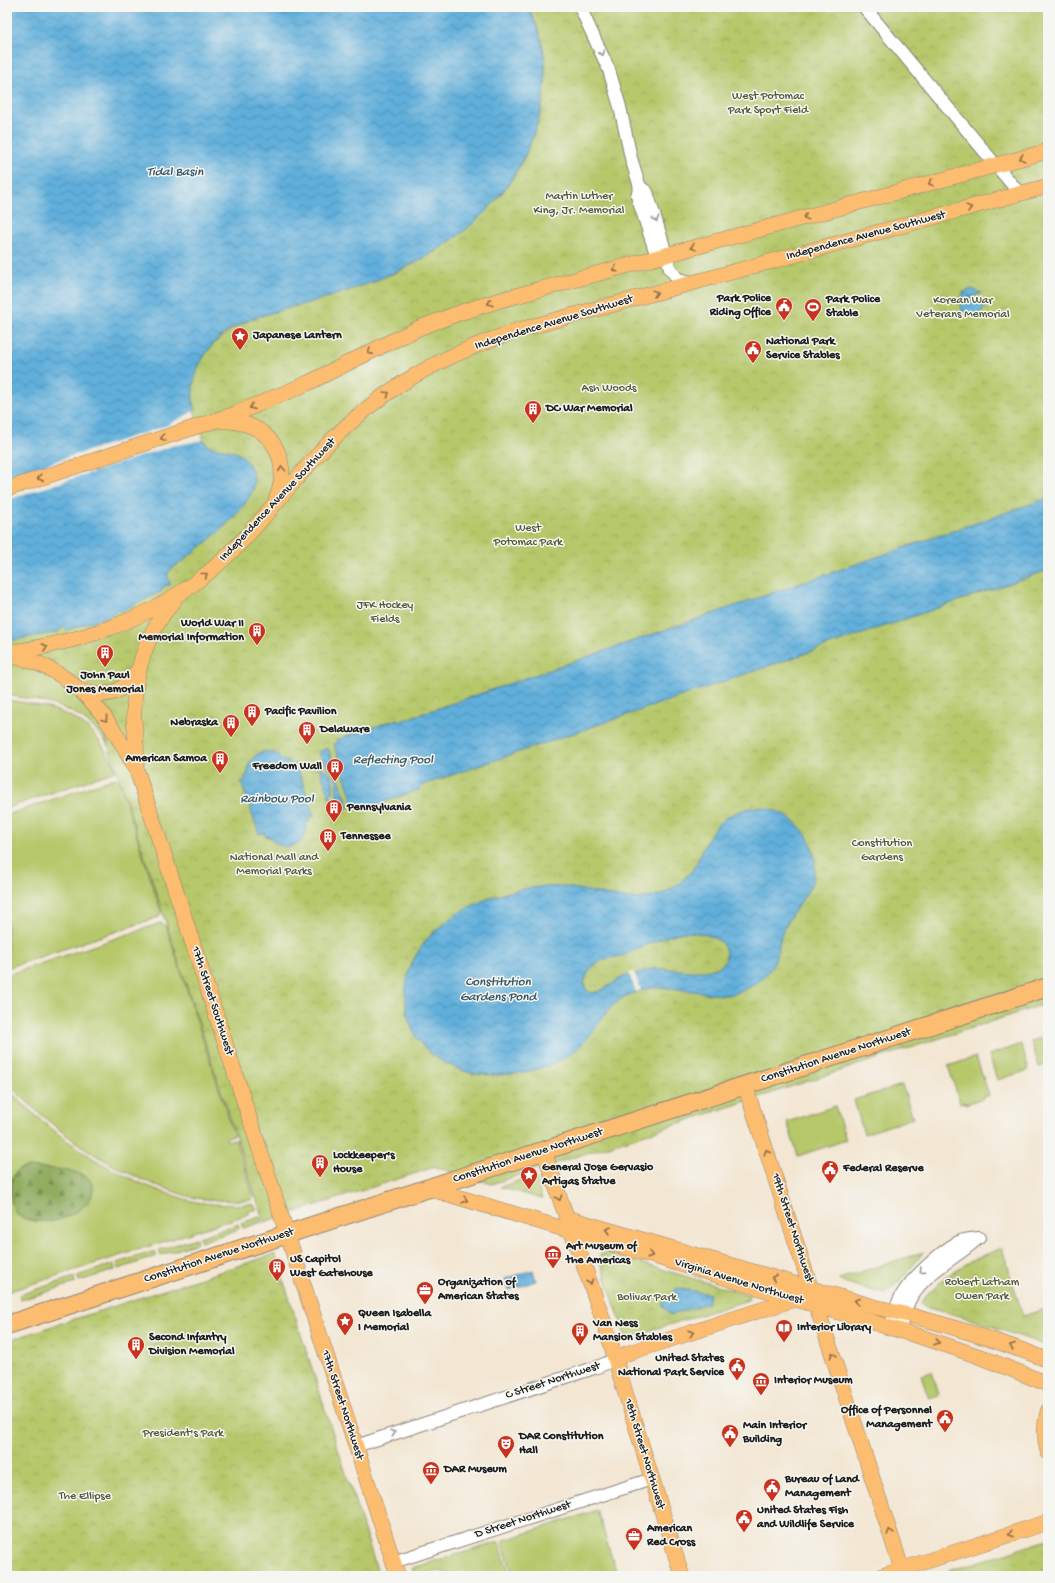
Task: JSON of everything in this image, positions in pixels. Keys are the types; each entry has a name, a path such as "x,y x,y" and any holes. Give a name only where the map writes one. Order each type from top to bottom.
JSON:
{"highway":[{"name":"Constitution Avenue Northwest","path":"7,1325 1048,987"}],"main road":[{"path":"7,489 254,407 293,390 388,343 445,318 497,301 1048,151"},
{"name":"Independence Avenue Southwest","path":"7,654 60,644 109,629 155,608 184,591 226,558 249,535 325,447 384,395 428,367 476,345 519,330 1048,186"},
{"path":"216,420 229,420 247,424 259,430 271,441 279,453 283,474 281,486 273,506"},
{"name":"17th Street Southwest","path":"136,768 137,754 134,704 139,668 144,649 166,610 184,591"},
{"name":"17th Street Southwest","path":"7,654 28,659 39,664 59,674 79,690 96,707 109,724 136,768 287,1234"},
{"path":"79,690 95,694 109,694 127,684 139,668"},
{"name":"19th Street Northwest","path":"745,1086 903,1572"},
{"name":"18th Street Northwest","path":"544,1151 606,1326 682,1576"},
{"name":"Virginia Avenue Northwest","path":"428,1188 959,1349 1048,1384"},
{"name":"Virginia Avenue Northwest","path":"567,1218 812,1289 900,1312 996,1340 1048,1360"},
{"name":"17th Street Northwest","path":"287,1234 396,1569"},
{"name":"C Street Northwest","path":"615,1359 628,1353 795,1299"},
{"path":"1048,1411 1045,1426 1048,1452"},
{"path":"881,1576 903,1572 1048,1522"}],"street":[{"path":"580,7 609,70 640,187 647,192 662,256 673,275 684,281 692,282"},
{"path":"864,7 1020,194"},
{"path":"895,1329 903,1293 913,1280 943,1252 960,1242 979,1238 946,1262 922,1284 900,1312"},
{"name":"C Street Northwest","path":"356,1446 600,1366 615,1359"},
{"name":"D Street Northwest","path":"396,1569 652,1478"}],"green space":[{"path":"527,7 1048,7 1048,1003 492,1184 435,1167 264,1222 105,736 96,720 75,695 51,677 7,653 7,641 58,632 60,629 66,628 68,630 112,614 118,610 120,612 162,591 162,588 167,585 167,574 170,570 188,557 252,492 253,484 251,471 246,461 234,452 213,448 207,445 201,436 193,405 193,388 196,373 202,360 222,337 236,327 252,319 372,282 417,262 438,249 456,235 498,198 513,178 530,145 538,121 543,96 545,69 542,44 539,31"},
{"path":"7,662 33,668 46,674 70,690 81,700 98,720 115,757 105,741 94,728 82,718 70,711 41,701 7,695"},
{"path":"7,700 59,711 86,726 107,752 116,771 7,808"},
{"path":"115,778 119,780 161,912 159,917 7,968 7,815"},
{"path":"161,923 166,926 234,1135 226,1138 227,1141 235,1139 254,1197 251,1200 210,1200 196,1198 180,1194 132,1175 112,1165 74,1141 57,1128 7,1082 7,975"},
{"path":"1048,1036 1048,1064 1039,1067 1031,1041"},
{"path":"1021,1044 1029,1070 997,1080 989,1055"},
{"path":"976,1057 989,1095 966,1104 965,1102 960,1103 948,1066"},
{"path":"902,1085 913,1118 864,1134 854,1100"},
{"path":"7,1088 40,1119 76,1147 96,1160 136,1181 192,1201 236,1205 250,1204 254,1205 257,1209 249,1211 249,1214 7,1292"},
{"path":"835,1106 846,1140 798,1156 787,1122"},
{"path":"29,1167 64,1170 83,1175 89,1179 93,1187 92,1195 80,1209 58,1220 36,1221 25,1219 14,1210 11,1200 11,1187 15,1173 22,1168"},
{"path":"535,1175 542,1199 500,1187"},
{"path":"260,1217 262,1222 243,1228 241,1223"},
{"path":"238,1224 239,1229 201,1242 199,1237"},
{"path":"196,1238 197,1243 161,1255 159,1250"},
{"name":"Robert Latham Owen Park","path":"1002,1248 1023,1316 1048,1308 1048,1346 964,1317 924,1307 921,1304 924,1298 940,1282 956,1270 973,1260"},
{"path":"155,1251 157,1256 119,1269 117,1263"},
{"path":"923,1252 899,1281 886,1292 870,1290 840,1281 839,1279"},
{"name":"Bolivar Park","path":"607,1253 749,1295 748,1300 626,1338 599,1258 601,1254"},
{"name":"President's Park","path":"275,1254 379,1576 7,1576 7,1341"},
{"path":"114,1264 115,1270 79,1281 77,1276"},
{"path":"74,1277 75,1283 21,1300 19,1295"},
{"path":"932,1372 939,1395 929,1398 921,1375"},
{"path":"597,1510 616,1571 600,1576 513,1576 502,1541"},
{"path":"1048,1540 1048,1576 933,1576"},
{"path":"499,1542 510,1576 452,1576 447,1573 438,1572 415,1576 412,1568"}],"water":[{"name":"Tidal Basin","path":"7,7 527,7 535,21 540,35 545,66 545,82 536,128 520,164 500,195 475,222 446,244 415,263 345,292 257,317 233,328 214,343 201,362 194,382 193,402 201,435 204,442 210,446 230,450 240,454 249,465 253,473 254,485 248,499 229,522 204,544 170,570 168,578 171,585 167,585 162,588 162,591 120,612 118,610 112,615 67,630 65,628 60,629 59,632 7,641"},
{"path":"971,289 982,293 967,299 986,305 981,312 973,315 963,312 959,302 964,292"},
{"name":"Reflecting Pool","path":"1048,498 1048,570 420,786 421,789 361,810 359,807 355,808 334,744 337,743 336,740 397,719 398,722"},
{"path":"328,748 349,807 338,811 336,778 318,752"},
{"name":"Rainbow Pool","path":"265,751 277,754 285,762 289,761 290,765 296,763 314,816 308,818 310,822 306,823 306,831 303,838 294,846 287,847 281,845 274,842 269,836 266,837 264,833 259,834 241,782 246,780 245,776 248,774 252,759"},
{"path":"319,766 328,772 332,778 333,789 330,799"},
{"name":"Constitution Gardens Pond","path":"759,807 773,810 786,816 797,824 806,835 812,847 815,860 814,874 809,889 784,928 773,964 763,977 751,987 728,995 660,988 639,991 628,995 619,1000 607,1012 591,1034 574,1051 549,1065 520,1073 491,1075 477,1074 460,1070 443,1062 429,1052 417,1038 412,1028 406,1008 406,987 411,967 415,957 427,940 442,925 459,913 479,902 499,895 542,887 574,888 610,896 635,899 659,895 674,887 692,870 697,863 706,842 717,825 736,812","holes":["684,932 704,934 722,944 726,957 723,964 717,968 702,971 653,969 623,977 602,990 596,992 587,991 585,986 586,976 593,967 601,961 624,955 668,936"]},
{"path":"533,1270 536,1281 509,1290 505,1279"},
{"path":"677,1288 710,1294 708,1303 670,1315 662,1304"}],"pier":[{"path":"194,411 203,440 172,446 7,500 7,477 165,426"},
{"path":"634,972 641,990 636,992 629,973"}],"place":[{"name":"Park Police Riding Office","path":"784,321"},
{"name":"Park Police Stable","path":"813,322"},
{"name":"Japanese Lantern","path":"240,351"},
{"name":"National Park Service Stables","path":"753,364"},
{"name":"DC War Memorial","path":"533,424"},
{"name":"World War II Memorial Information","path":"257,646"},
{"name":"John Paul Jones Memorial","path":"105,668"},
{"name":"Pacific Pavilion","path":"252,727"},
{"name":"Nebraska","path":"231,738"},
{"name":"Delaware","path":"307,745"},
{"name":"American Samoa","path":"220,774"},
{"name":"Freedom Wall","path":"335,782"},
{"name":"Pennsylvania","path":"334,823"},
{"name":"Tennessee","path":"328,852"},
{"name":"Lockkeeper's House","path":"320,1178"},
{"name":"Federal Reserve","path":"830,1184"},
{"name":"General Jose Gervasio Artigas Statue","path":"529,1190"},
{"name":"Art Museum of the Americas","path":"553,1269"},
{"name":"US Capitol West Gatehouse","path":"277,1282"},
{"name":"Organization of American States","path":"425,1305"},
{"name":"Queen Isabella I Memorial","path":"345,1336"},
{"name":"Interior Library","path":"784,1343"},
{"name":"Van Ness Mansion Stables","path":"580,1346"},
{"name":"Second Infantry Division Memorial","path":"136,1360"},
{"name":"United States National Park Service","path":"737,1381"},
{"name":"Interior Museum","path":"761,1396"},
{"name":"Office of Personnel Management","path":"945,1433"},
{"name":"Main Interior Building","path":"730,1448"},
{"name":"DAR Constitution Hall","path":"506,1459"},
{"name":"DAR Museum","path":"431,1485"},
{"name":"Bureau of Land Management","path":"772,1502"},
{"name":"United States Fish and Wildlife Service","path":"744,1533"},
{"name":"American Red Cross","path":"634,1551"}],"park label":[{"name":"West Potomac Park Sport Field","path":"768,104"},
{"name":"Martin Luther King, Jr. Memorial","path":"579,204"},
{"name":"Korean War Veterans Memorial","path":"963,308"},
{"name":"Ash Woods","path":"609,389"},
{"name":"West Potomac Park","path":"528,536"},
{"name":"JFK Hockey Fields","path":"385,613"},
{"name":"Constitution Gardens","path":"882,851"},
{"name":"National Mall and Memorial Parks","path":"274,865"},
{"name":"The Ellipse","path":"85,1497"}]}
